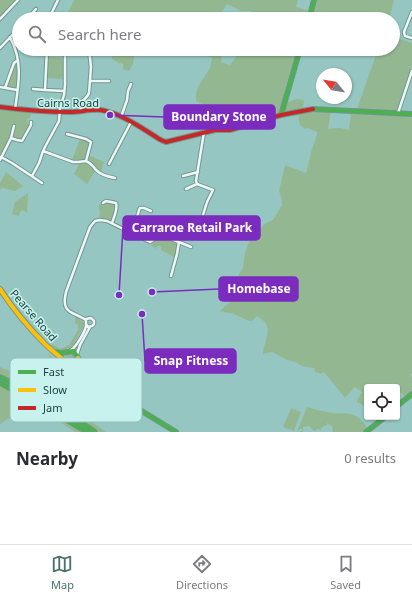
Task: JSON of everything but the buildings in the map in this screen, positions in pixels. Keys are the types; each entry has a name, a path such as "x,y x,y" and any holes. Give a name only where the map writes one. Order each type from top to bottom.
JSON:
{"main road":[{"path":"311,12 314,0"},
{"path":"281,115 298,56"},
{"name":"Cairns Road","path":"0,107 31,111 60,112 100,110 131,121 166,142 204,132 230,130 281,115 311,109 412,114"},
{"name":"Pearse Road","path":"0,289 23,320 46,346 61,358"},
{"path":"64,358 68,352 72,351 77,356"},
{"name":"Pearse Road","path":"54,352 68,352"},
{"path":"0,377 10,382"},
{"path":"0,383 10,388"},
{"path":"400,404 412,394"},
{"path":"142,411 176,432"},
{"path":"366,432 380,420"},
{"path":"71,422 87,432"},
{"path":"80,422 95,432"}],"street":[{"path":"0,19 18,0"},
{"path":"52,12 58,0"},
{"path":"412,12 404,32 405,36 412,38"},
{"path":"0,48 10,37 12,41"},
{"path":"15,109 19,75 18,56"},
{"path":"45,90 47,56"},
{"path":"32,176 43,151 59,122 64,91 65,56"},
{"path":"81,112 81,103 89,94 90,56"},
{"path":"5,88 14,63 18,59"},
{"path":"398,113 412,71"},
{"path":"90,80 109,81"},
{"path":"121,117 127,100 130,84"},
{"path":"0,87 18,90"},
{"path":"33,89 64,91"},
{"path":"109,164 131,121"},
{"path":"11,138 22,141 32,125 31,122"},
{"path":"14,126 11,138 1,158 12,162 42,183"},
{"path":"197,184 196,181 204,132"},
{"path":"67,134 86,139 91,142 86,161"},
{"path":"43,151 73,162 86,161 91,163 95,170 99,173 115,178"},
{"path":"183,176 198,172"},
{"path":"186,189 197,184 213,190 207,202 203,216"},
{"path":"103,203 106,201 116,203 117,205 112,223"},
{"path":"133,233 140,208 151,211"},
{"path":"77,356 80,345 90,327 94,324 94,319 90,318 86,320 69,311 65,307 64,302 66,292 90,227 93,223 97,220 107,221 150,242 153,240 157,232 191,247"},
{"path":"171,276 176,262 179,242"},
{"path":"68,352 75,348 84,331 86,320"},
{"path":"86,324 90,327"}],"green space":[{"path":"0,0 16,0 0,17"},
{"path":"74,0 298,0 296,7 309,11 251,12 241,11 227,4 222,12 68,12"},
{"path":"317,0 394,0 391,12 313,12"},
{"path":"400,39 412,43 412,65 397,112 357,109 376,56 400,56"},
{"path":"112,56 134,56 133,64 129,71 123,69 123,64 112,59"},
{"path":"206,56 221,56 221,62 230,65 236,56 296,56 279,114 230,129 226,128 226,124 213,116 211,108 196,101 196,93 199,85 210,68 212,58"},
{"path":"48,57 63,58 64,79 47,78"},
{"path":"15,65 18,66 17,85 16,88 8,87 7,85"},
{"path":"297,99 304,100 303,108 281,115 286,100 288,102"},
{"path":"0,109 32,112 30,118 27,119 29,127 21,140 14,138 15,124 2,153 0,153"},
{"path":"311,110 331,111 328,129 340,128 349,130 351,113 412,116 412,373 410,375 412,377 412,392 405,397 400,391 400,384 393,383 364,384 364,406 357,402 362,392 355,387 345,398 324,372 321,374 315,372 314,368 302,366 272,352 263,354 268,329 265,322 257,316 252,321 249,321 234,314 219,311 236,295 239,290 237,284 239,274 243,268 245,253 249,242 254,238 264,224 273,220 282,205 279,191 285,165 306,173 317,132 308,128 305,129 300,124 300,113"},
{"path":"80,139 89,142 85,160 72,160"},
{"path":"89,155 104,162 101,172 89,160"},
{"path":"86,163 93,166 95,171 87,184 74,174 79,164"},
{"path":"6,172 23,186 15,191 2,188 0,190 0,183"},
{"path":"28,193 27,213 23,210 20,212 19,216 12,214 15,202"},
{"path":"105,203 115,204 113,219 110,221 99,219 99,204 103,206"},
{"path":"158,234 176,242 176,255 174,257 161,250 161,247 157,246 156,249 151,245"},
{"path":"77,317 84,324 74,345 68,349 62,350 50,346 52,344 60,349 69,345 78,330 78,325 75,323 75,318"},
{"path":"69,353 73,353 76,358 66,358 67,354"},
{"path":"0,367 10,372 10,380 0,375"},
{"path":"0,385 10,390 10,418 0,424"},
{"path":"307,407 329,413 352,414 360,419 367,428 362,432 333,432 332,426 327,423 327,425 321,428 321,430 317,429 314,431 309,426 303,427 303,432 300,432 302,429 300,429 297,432"},
{"path":"291,408 301,412 294,431 283,427"},
{"path":"60,422 67,422 83,432 75,432"},
{"path":"84,422 92,422 106,432 100,432"}],"traffic: fast":[{"path":"311,12 314,0"},
{"path":"281,115 298,56"},
{"path":"313,109 412,114"},
{"path":"55,352 62,353 73,351 78,358"},
{"path":"0,377 10,382"},
{"path":"0,383 10,388"},
{"path":"400,404 412,394"},
{"path":"142,411 176,432"},
{"path":"366,432 381,420"},
{"path":"70,422 87,432"},
{"path":"80,422 95,432"}],"traffic: slow":[{"path":"0,289 15,311 45,344 61,358"}],"traffic: jam":[{"path":"0,107 61,112 101,110 125,118 166,142 215,130 230,130 281,115 313,109"}],"place":[{"name":"Boundary Stone","path":"110,115"},
{"name":"Homebase","path":"152,292"},
{"name":"Carraroe Retail Park","path":"119,295"},
{"name":"Snap Fitness","path":"142,314"}]}
